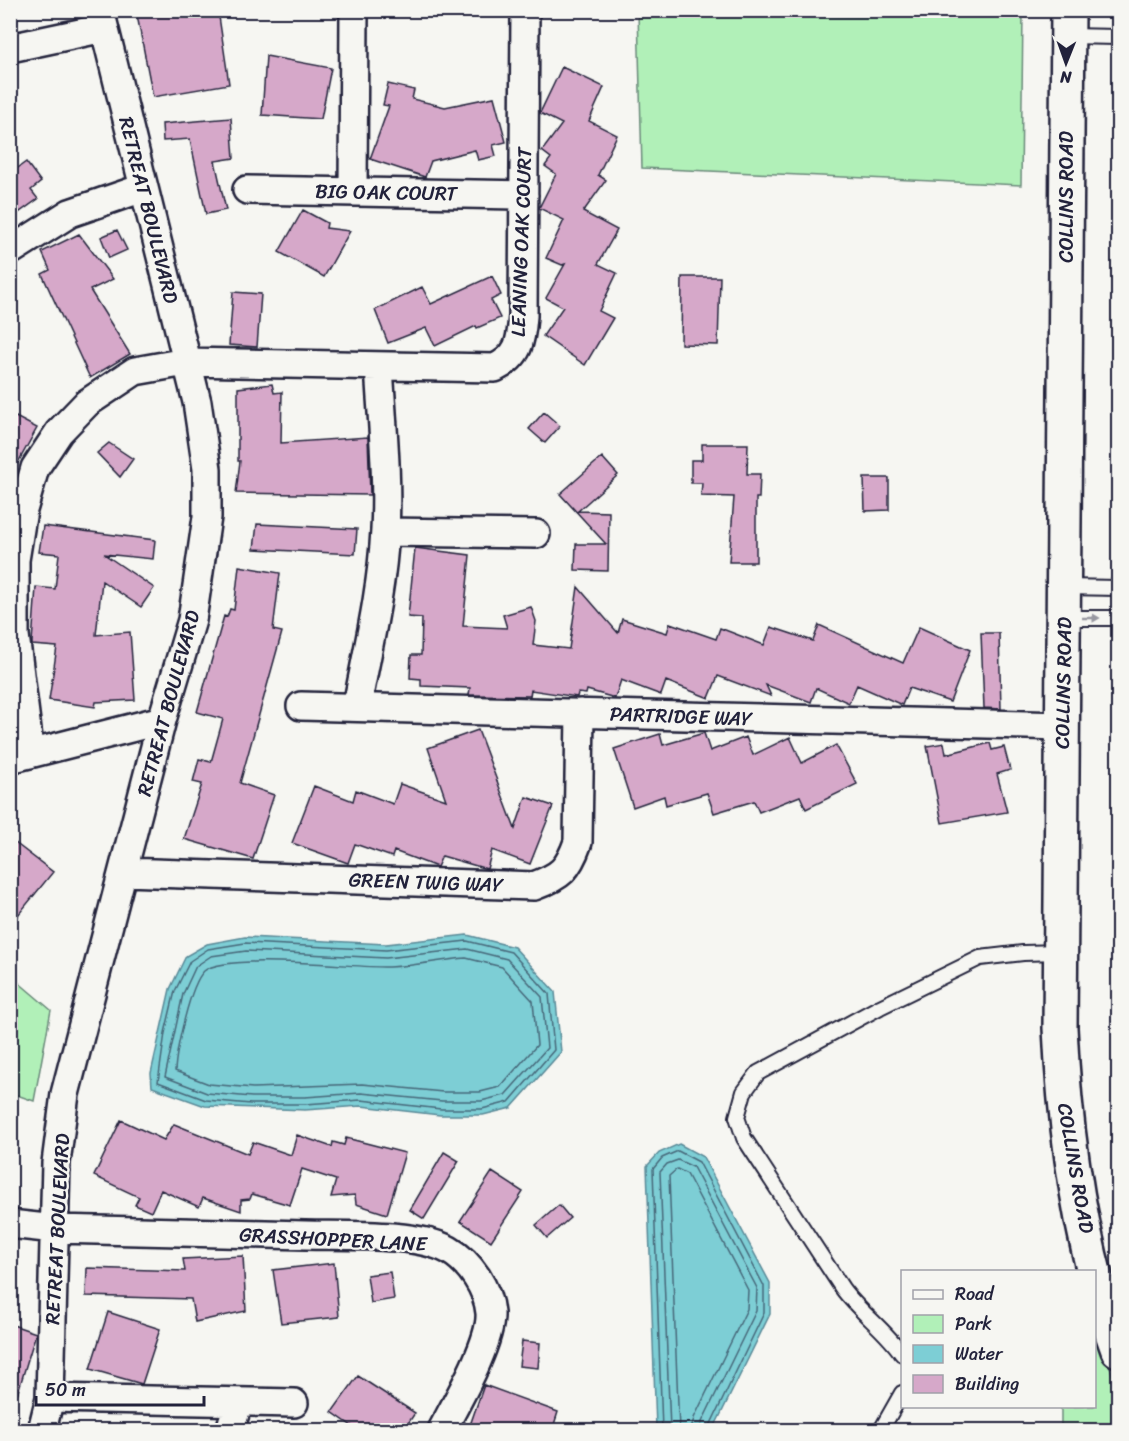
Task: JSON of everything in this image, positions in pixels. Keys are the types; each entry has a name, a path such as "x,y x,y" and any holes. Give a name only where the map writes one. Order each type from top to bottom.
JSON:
{"street":[{"path":"353,191 354,10"},
{"name":"LEANING OAK COURT","path":"20,756 15,635 15,560 22,510 34,468 59,432 87,403 113,383 135,371 186,362 495,368 510,360 521,340 523,316 525,10"},
{"path":"10,48 102,19"},
{"name":"RETREAT BOULEVARD","path":"42,1431 50,1398 56,1163 65,1094 162,720 192,620 207,517 207,469 197,402 102,19"},
{"name":"COLLINS ROAD","path":"1068,23 1059,952 1062,1088 1069,1141 1095,1270"},
{"path":"10,251 70,213 143,188"},
{"name":"BIG OAK COURT","path":"248,190 524,195"},
{"path":"357,706 375,611 385,532 386,487 379,366"},
{"path":"385,532 536,534"},
{"name":"PARTRIDGE WAY","path":"301,706 1062,726"},
{"name":"GREEN TWIG WAY","path":"124,872 534,886 556,877 570,862 578,842 580,713"},
{"path":"20,756 162,720"},
{"name":"GRASSHOPPER LANE","path":"10,1224 55,1229 361,1236 425,1240 450,1250 471,1269 483,1288 490,1314 485,1341 442,1431"},
{"name":"COLLINS ROAD","path":"1096,1276 1119,1350"},
{"path":"50,1398 238,1404 294,1403"},
{"path":"230,1431 238,1404"}],"lane":[{"path":"1068,23 1119,37"},
{"path":"1064,603 1119,588"},
{"path":"1064,603 1119,618"},
{"path":"901,1351 889,1335 848,1298 744,1138 737,1118 744,1092 758,1073 880,1007 980,958 1023,952 1059,952"},
{"path":"881,1431 901,1396"}],"green space":[{"path":"638,11 1023,11 1021,185 642,168"},
{"path":"11,976 51,1010 34,1101 11,1093"},
{"path":"1096,1338 1107,1358 1114,1382 1118,1430 1061,1430 1061,1408 1096,1408"}],"water":[{"path":"467,935 514,947 555,992 561,1052 511,1108 483,1115 440,1115 361,1106 305,1110 205,1106 152,1087 151,1073 170,989 186,956 207,944 245,937 386,944"},
{"path":"679,1144 703,1157 770,1283 770,1314 713,1430 656,1429 647,1166 659,1153"}],"building":[{"path":"136,10 218,10 229,84 153,97"},
{"path":"266,56 331,68 321,119 262,115"},
{"path":"562,67 604,87 589,121 617,135 598,175 606,180 583,212 617,230 598,264 617,273 599,311 613,318 585,365 543,336 563,307 546,298 565,264 562,265 546,258 564,220 539,208 556,174 545,166 551,158 542,151 562,124 540,113"},
{"path":"388,84 414,90 412,99 445,107 494,97 506,142 493,145 496,156 478,160 475,150 431,161 425,177 370,159 389,106 383,105"},
{"path":"231,118 234,158 215,161 226,210 206,214 190,139 163,141 162,124"},
{"path":"26,162 41,182 31,190 38,199 10,219 10,164 15,170"},
{"path":"303,210 327,223 326,228 350,231 324,277 279,252"},
{"path":"117,230 127,250 109,258 101,237"},
{"path":"79,234 113,279 90,290 130,354 90,378 42,274 50,270 42,252"},
{"path":"492,276 501,295 491,300 500,318 477,328 476,326 435,346 426,328 388,343 375,310 422,287 431,304"},
{"path":"682,277 720,277 718,345 681,344"},
{"path":"233,292 261,294 257,347 229,345"},
{"path":"272,384 274,393 282,392 281,443 368,437 370,495 236,493 240,461 238,461 238,388"},
{"path":"544,412 560,426 545,443 529,429"},
{"path":"10,414 37,428 10,477"},
{"path":"109,443 133,459 120,477 97,453"},
{"path":"702,444 748,444 747,474 760,474 759,498 756,498 756,562 729,562 734,497 701,496 702,483 691,483 691,460 702,460"},
{"path":"602,457 618,475 578,511 609,512 608,571 575,570 576,544 606,544 560,494"},
{"path":"864,478 889,478 889,510 865,511"},
{"path":"257,524 357,529 355,554 254,549"},
{"path":"43,526 155,540 153,559 104,554 154,588 141,607 102,581 96,635 130,632 135,700 96,702 95,707 49,700 57,647 32,645 36,587 55,589 59,554 39,552"},
{"path":"415,548 470,555 463,626 507,628 503,615 531,607 536,621 533,645 569,649 578,587 618,633 622,619 667,633 670,623 716,639 720,628 764,645 771,627 813,641 819,625 903,663 919,627 970,650 950,702 909,688 902,705 857,685 849,703 816,688 811,702 766,685 771,696 718,676 709,698 666,681 661,695 621,680 615,698 587,690 586,694 578,693 577,697 531,690 530,696 469,695 470,688 421,686 421,679 410,678 411,655 421,655 422,618 408,617"},
{"path":"239,566 280,573 273,630 282,632 240,783 274,795 253,859 184,839 202,784 193,782 199,759 211,762 223,719 197,712 224,616 227,617 230,609 234,610"},
{"path":"981,633 999,633 1001,709 984,708"},
{"path":"478,730 515,829 526,797 553,806 530,864 492,850 487,869 442,856 437,867 394,851 392,857 355,844 348,863 292,843 314,786 353,801 356,790 393,804 400,784 446,800 428,748"},
{"path":"704,733 710,751 746,737 753,755 790,737 802,763 836,745 857,784 806,809 800,796 759,812 754,801 714,813 707,793 666,805 664,796 633,807 614,749 660,734 663,745"},
{"path":"944,743 946,754 990,743 992,750 1004,747 1010,770 997,774 1007,812 942,823 927,746"},
{"path":"10,839 53,872 10,925"},
{"path":"121,1120 164,1140 174,1124 248,1154 253,1142 291,1155 297,1135 332,1147 333,1142 344,1145 346,1138 405,1153 387,1214 356,1204 355,1195 331,1197 336,1180 302,1169 290,1205 252,1194 250,1199 241,1200 241,1211 203,1198 199,1207 161,1190 151,1212 135,1205 139,1197 94,1176"},
{"path":"444,1152 459,1161 424,1219 410,1210"},
{"path":"492,1172 523,1192 491,1241 460,1221"},
{"path":"559,1205 570,1218 547,1238 536,1225"},
{"path":"243,1256 246,1311 195,1322 191,1299 86,1296 87,1268 185,1271 183,1259"},
{"path":"334,1263 339,1317 281,1323 273,1270"},
{"path":"390,1272 394,1299 371,1303 367,1275"},
{"path":"108,1312 160,1329 142,1384 90,1369"},
{"path":"10,1324 36,1333 14,1405 10,1405"},
{"path":"522,1341 540,1343 538,1368 519,1366"},
{"path":"358,1376 415,1413 403,1431 359,1431 332,1412"},
{"path":"484,1385 558,1412 552,1431 468,1431"}]}
